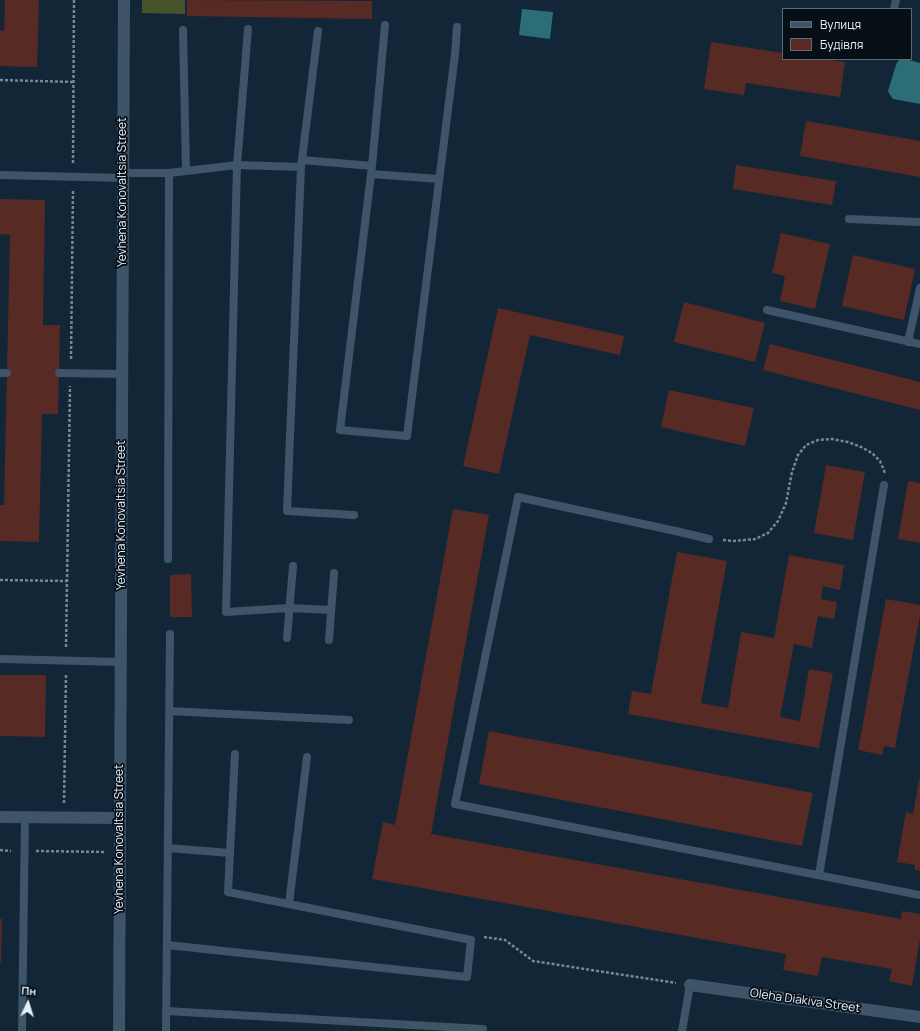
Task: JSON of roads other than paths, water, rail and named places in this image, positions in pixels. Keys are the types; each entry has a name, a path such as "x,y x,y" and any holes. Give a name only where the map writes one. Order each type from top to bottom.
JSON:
{"street":[{"name":"Yevhena Konovaltsia Street","path":"119,1031 124,0"},
{"path":"0,817 120,818"},
{"name":"Oleha Diakiva Street","path":"690,985 920,1017"}],"lane":[{"path":"385,25 372,170 340,430 407,436 438,179 455,54 457,27"},
{"path":"248,29 237,165 226,612 289,608 331,610"},
{"path":"183,30 186,171"},
{"path":"318,31 302,164 287,511 354,516"},
{"path":"0,176 123,176 169,173 237,165 302,164 372,170 438,179"},
{"path":"168,558 169,173"},
{"path":"849,219 920,222"},
{"path":"908,342 920,288"},
{"path":"767,310 920,344"},
{"path":"59,373 122,374"},
{"path":"819,876 884,485"},
{"path":"709,539 518,497 455,804 920,895"},
{"path":"287,638 293,566"},
{"path":"329,640 334,573"},
{"path":"166,1031 170,634"},
{"path":"1,659 121,662"},
{"path":"169,711 349,720"},
{"path":"167,945 467,977 471,940 228,892 235,754"},
{"path":"289,904 307,757"},
{"path":"22,1031 25,817"},
{"path":"168,848 230,853"},
{"path":"682,1031 690,985"},
{"path":"166,1011 483,1030"}]}
